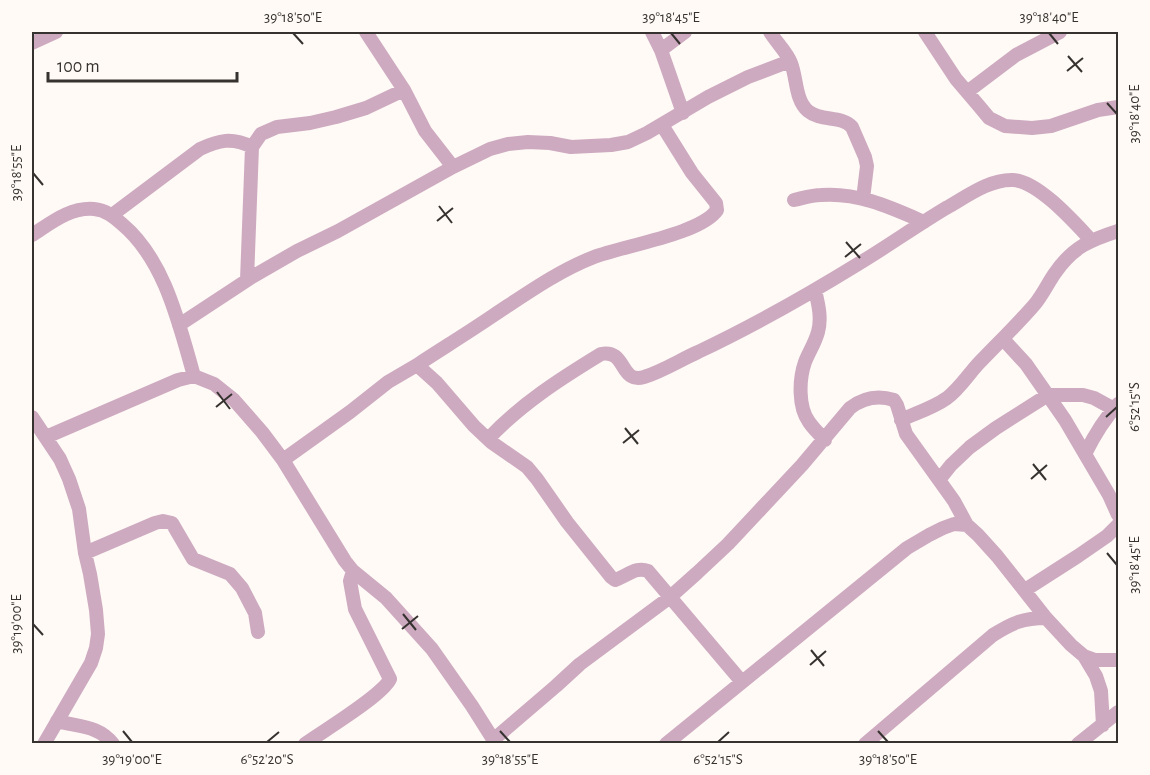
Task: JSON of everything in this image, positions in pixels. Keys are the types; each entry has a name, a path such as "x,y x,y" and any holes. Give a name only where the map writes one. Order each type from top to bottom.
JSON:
{"street":[{"path":"32,43 56,32"},
{"path":"366,32 404,90 425,131 453,167"},
{"path":"652,32 661,50 683,113"},
{"path":"661,50 685,32"},
{"path":"770,32 790,61 802,104 808,111 823,118 848,123 852,127 866,157 863,199"},
{"path":"925,32 956,79 989,118 1005,126 1032,128 1051,126 1098,110 1119,107"},
{"path":"967,92 1016,55 1060,32"},
{"path":"179,325 247,280 297,251 490,149 508,144 550,143 571,147 628,142 748,77 790,61"},
{"path":"247,280 252,147 261,134 277,127 310,123 366,108 404,90"},
{"path":"283,460 351,412 388,382 568,269 595,256 667,236 705,221 714,214 717,210 716,203 692,173 662,125"},
{"path":"112,215 200,149 214,142 234,140 252,147"},
{"path":"488,439 502,424 543,391 601,354 614,355 630,376 642,377 756,323 859,264 972,193 996,182 1014,180 1029,185 1058,206 1091,240"},
{"path":"794,200 821,195 841,195 879,203 924,222"},
{"path":"32,235 70,212 85,209 95,209 112,215 134,234 149,254 164,283 194,376"},
{"path":"901,420 948,397 1041,297 1055,273 1079,247 1091,240 1119,231"},
{"path":"815,290 819,311 819,330 805,363 800,393 807,421 825,440"},
{"path":"1003,339 1026,364 1065,420 1085,454 1114,490 1119,515"},
{"path":"417,364 437,383 474,426 526,467 537,479 567,522 611,577 615,580 632,571 645,569 742,682"},
{"path":"46,437 178,380 194,376 214,384 234,400 262,432 283,460 336,549 353,571 386,598 432,649 495,742 580,664 669,598 728,544 825,440 850,408 857,402 867,399 878,397 894,400 906,434 954,501 966,525 978,535 1046,618 1084,656 1096,676 1101,691 1103,725"},
{"path":"939,480 970,447 1048,395 1083,395 1116,406 1096,433 1085,454"},
{"path":"32,417 60,459 79,509 98,634 91,663 44,744"},
{"path":"85,553 155,523 163,521 172,523 193,560 230,574 242,588 255,613 258,632"},
{"path":"666,744 907,548 943,528 954,524 966,525"},
{"path":"1025,590 1088,550 1119,525"},
{"path":"305,744 364,703 387,685 390,679 355,609 350,581 353,571"},
{"path":"865,744 993,635 1016,622 1029,618 1046,618"},
{"path":"1084,656 1095,660 1119,660"},
{"path":"1078,744 1119,712"},
{"path":"57,721 93,728 103,733 113,744"}]}
